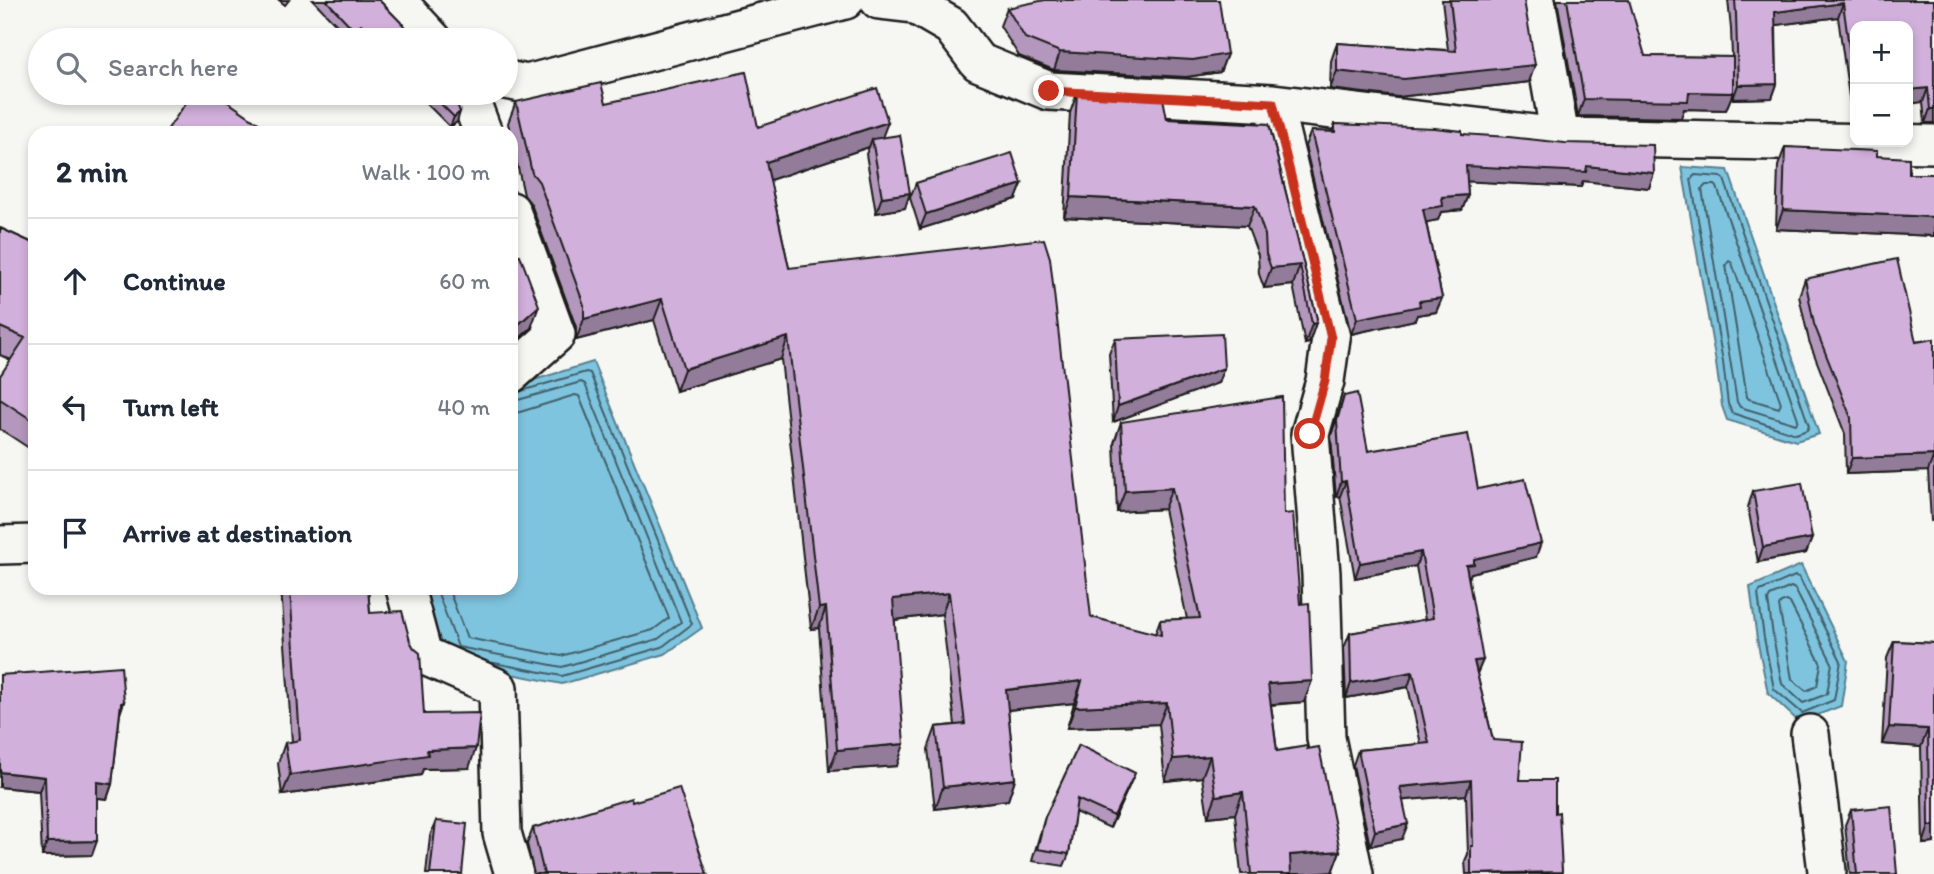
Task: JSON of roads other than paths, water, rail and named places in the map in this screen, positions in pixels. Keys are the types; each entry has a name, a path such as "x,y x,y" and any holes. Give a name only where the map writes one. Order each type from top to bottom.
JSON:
{"street":[{"path":"396,0 422,28"},
{"path":"518,82 527,84 845,0"},
{"path":"879,0 914,4 951,26 978,62 1049,91 1273,103 1560,137 1934,144"},
{"path":"1536,0 1560,137"},
{"path":"1273,103 1331,338 1325,381 1310,434 1321,574 1326,738 1354,874"},
{"path":"472,105 480,126"},
{"path":"518,230 556,334 518,368"},
{"path":"407,595 424,655 498,688 502,833 514,874"},
{"path":"1810,734 1821,873"}],"water":[{"path":"1682,167 1728,170 1819,434 1796,441 1727,420 1722,406"},
{"path":"593,362 702,628 665,654 562,684 446,661 422,595 518,595 518,385"},
{"path":"1801,565 1848,661 1841,706 1799,722 1768,693 1750,587"}]}
